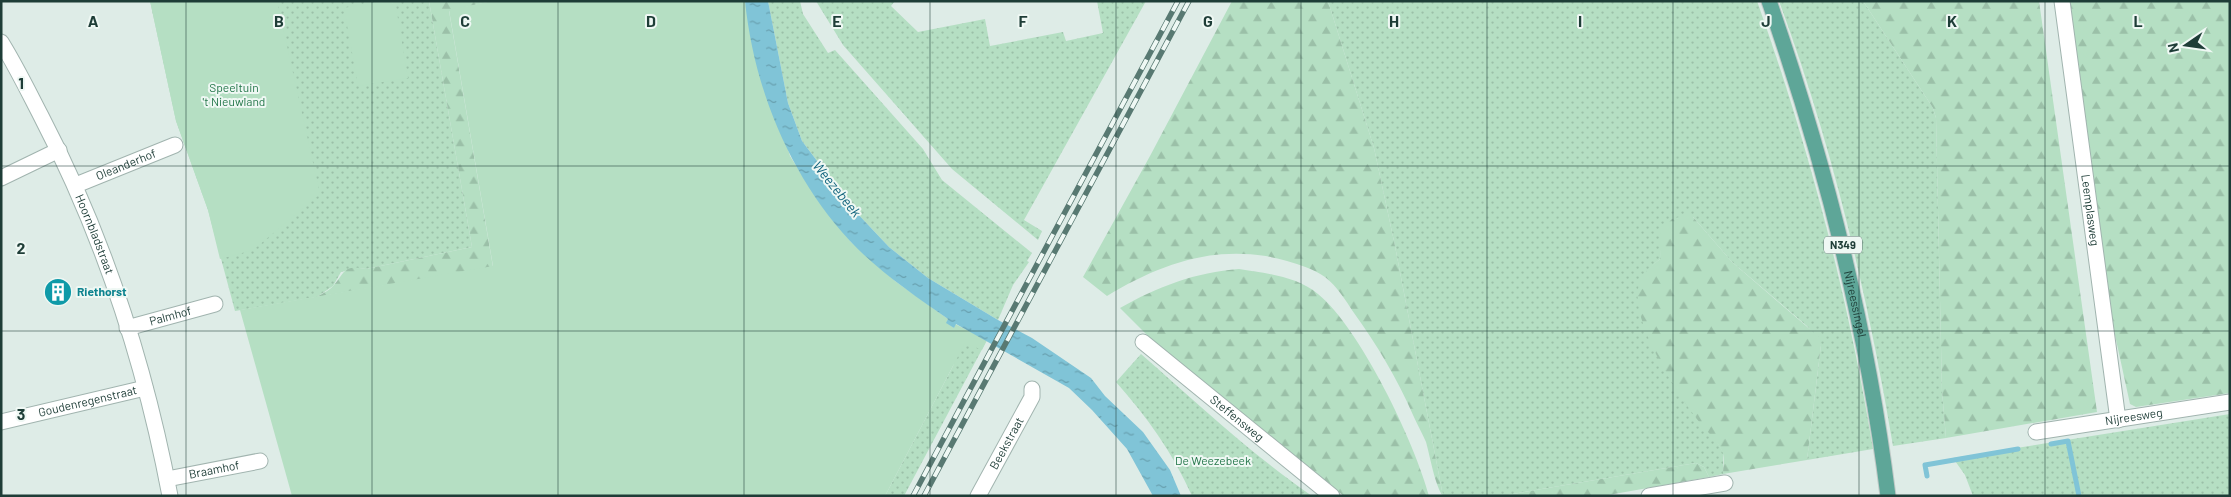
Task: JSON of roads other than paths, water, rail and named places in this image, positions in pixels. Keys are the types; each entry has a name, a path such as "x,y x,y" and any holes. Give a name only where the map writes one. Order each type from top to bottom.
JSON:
{"main road":[{"name":"Nijreessingel","path":"1769,1 1815,142 1842,241 1879,422 1888,496"}],"street":[{"name":"Leemplasweg","path":"2062,1 2118,420"},
{"name":"Hoornbladstraat","path":"1,42 76,185 110,272 145,388 170,496"},
{"name":"Oleanderhof","path":"76,185 175,145"},
{"path":"1,178 59,150"},
{"name":"Palmhof","path":"127,328 215,304"},
{"name":"Steffensweg","path":"1143,342 1332,496"},
{"name":"Goudenregenstraat","path":"1,422 145,388"},
{"name":"Beekstraat","path":"978,496 1032,397 1032,389"},
{"name":"Nijreesweg","path":"2036,432 2230,402"},
{"name":"Braamhof","path":"167,479 260,461"},
{"path":"1648,496 1725,483"}],"water":[{"name":"Weezebeek","path":"745,1 768,1 788,103 802,141 854,210 889,247 928,278 1032,338 1091,378 1105,396 1143,432 1170,470 1181,496 1153,496 1127,449 1092,410 1069,388 956,324 954,328 946,323 948,319 884,272 850,241 829,216 810,188 778,130 757,66"}],"waterway":[{"path":"2051,444 2068,441 2079,496"},
{"path":"1927,476 1925,465 2018,449"}],"railway":[{"path":"913,496 1178,1"},
{"path":"924,496 1189,1"}],"place":[{"name":"Riethorst","path":"58,292"}],"park label":[{"name":"Speeltuin 't Nieuwland","path":"234,95"},
{"name":"De Weezebeek","path":"1213,461"}]}
